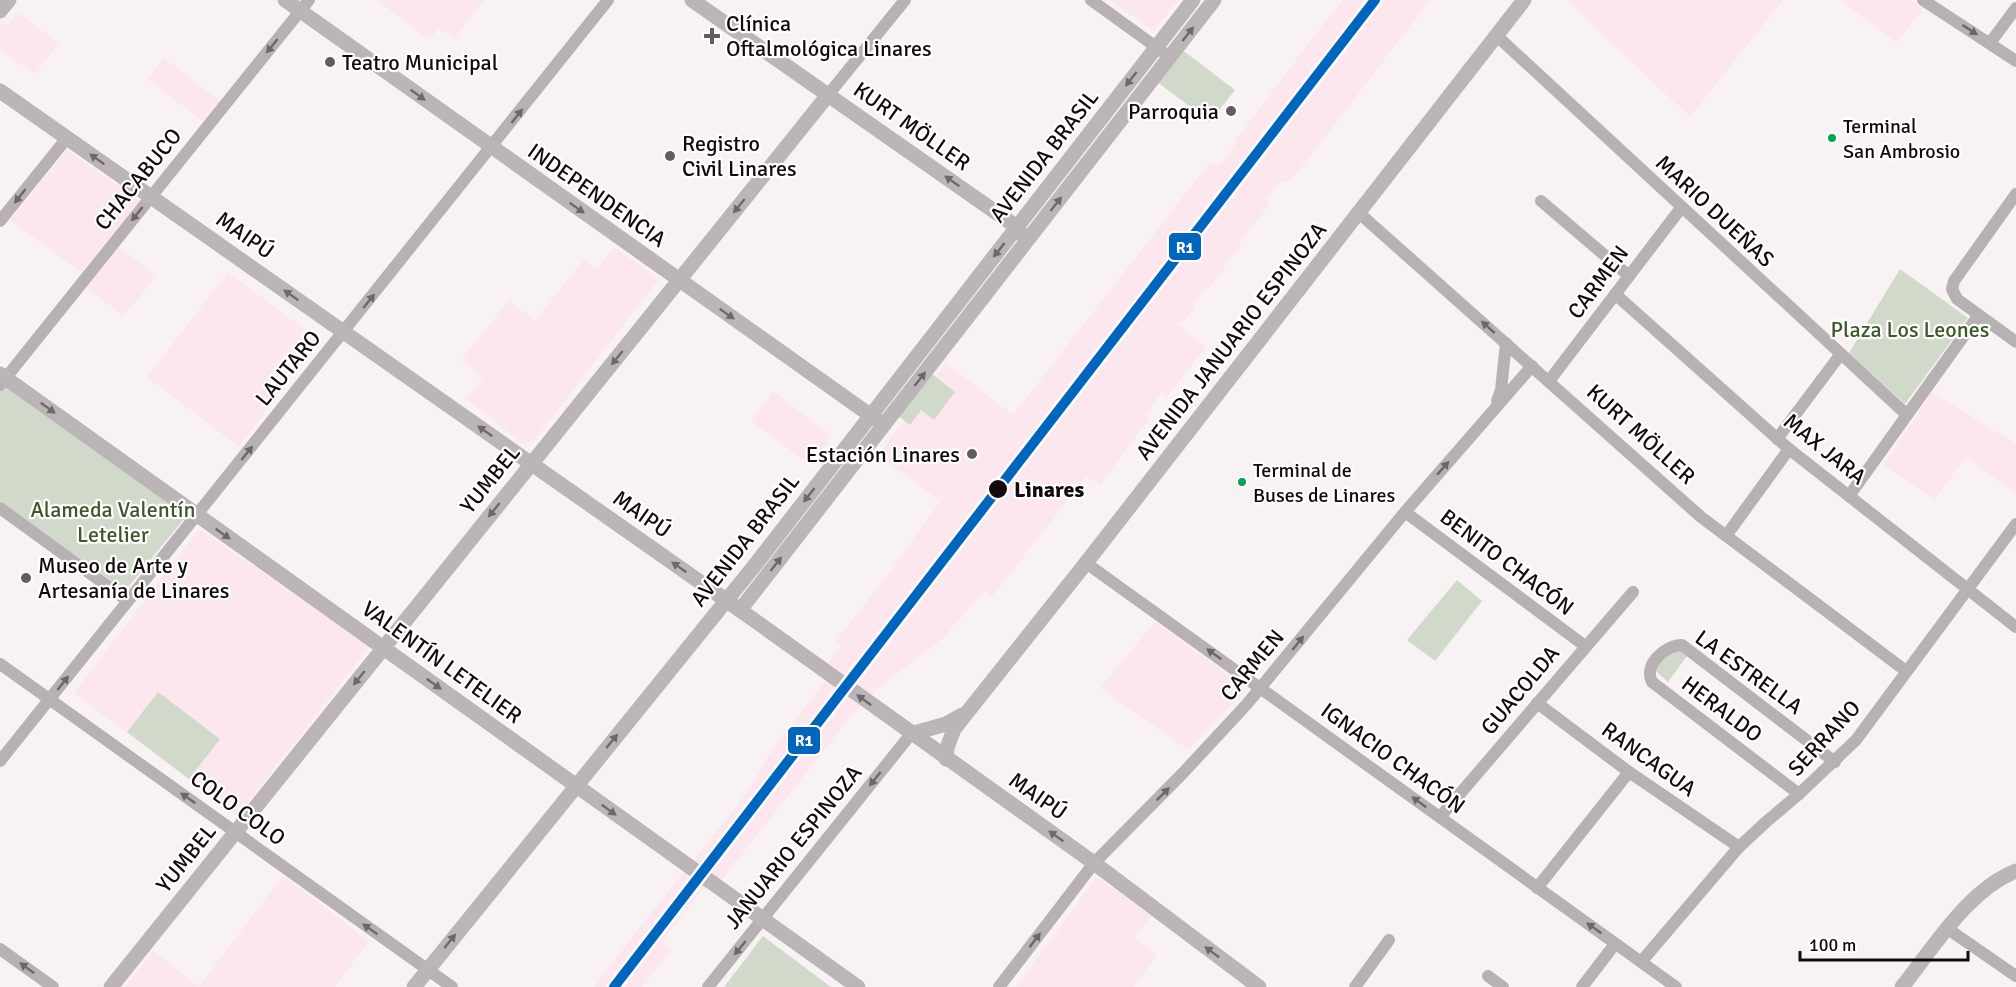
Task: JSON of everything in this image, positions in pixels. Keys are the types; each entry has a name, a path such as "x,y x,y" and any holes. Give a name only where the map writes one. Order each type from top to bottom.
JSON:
{"main road":[{"path":"0,11 9,0"},
{"name":"INDEPENDENCIA","path":"285,0 304,5 491,148 884,426"},
{"name":"KURT MÖLLER","path":"692,0 1017,227"},
{"name":"AVENIDA BRASIL","path":"414,987 726,601 1193,0"},
{"name":"AVENIDA BRASIL","path":"740,610 1214,0"},
{"name":"AVENIDA JANUARIO ESPINOZA","path":"946,759 951,734 1524,0"},
{"name":"MAIPÚ","path":"0,91 740,610 1094,863 1254,986"},
{"name":"YUMBEL","path":"111,987 828,95"},
{"path":"1017,227 1022,236 1020,251"},
{"name":"VALENTÍN LETELIER","path":"2,379 384,648 858,987"},
{"name":"AVENIDA JANUARIO ESPINOZA","path":"911,734 946,724 971,708"},
{"path":"1902,987 1981,891 1992,882 2016,870"}],"street":[{"name":"LAUTARO","path":"0,761 608,0"},
{"name":"YUMBEL","path":"828,95 905,0"},
{"path":"1091,0 1170,57"},
{"path":"1923,0 2016,61"},
{"name":"CHACABUCO","path":"2,379 304,5"},
{"path":"1990,43 2016,8"},
{"name":"MARIO DUEÑAS","path":"1497,36 1906,414"},
{"path":"0,221 67,138"},
{"path":"2015,338 1978,316 1957,299 1953,289 1954,281 2016,194"},
{"path":"1541,201 1629,276"},
{"name":"CARMEN","path":"1549,381 1681,208"},
{"name":"KURT MÖLLER","path":"1359,213 1676,496 1906,671"},
{"name":"MAX JARA","path":"1615,294 1789,449 2016,627"},
{"path":"1849,496 1978,316"},
{"path":"1495,407 1501,390 1506,343"},
{"path":"1777,439 1840,355"},
{"name":"CARMEN","path":"999,987 1094,863 1183,773 1261,688 1405,512 1532,366"},
{"path":"1726,536 1789,449"},
{"path":"0,508 128,601"},
{"name":"BENITO CHACÓN","path":"1405,512 1585,646"},
{"name":"SERRANO","path":"1641,962 1739,848 1835,762 1866,729 1906,671 2016,524"},
{"name":"IGNACIO CHACÓN","path":"1086,563 1676,987"},
{"name":"GUACOLDA","path":"1440,817 1633,592"},
{"name":"LA ESTRELLA","path":"1665,649 1673,645 1682,645 1835,762"},
{"name":"HERALDO","path":"1665,649 1650,668 1648,675 1652,682 1799,794"},
{"name":"COLO COLO","path":"0,664 452,987"},
{"name":"RANCAGUA","path":"1537,703 1629,772 1739,848"},
{"name":"JANUARIO ESPINOZA","path":"708,987 911,734"},
{"path":"1537,888 1629,772"},
{"path":"1948,929 2016,976"},
{"path":"1355,987 1389,940"},
{"path":"1582,987 1615,944"},
{"path":"0,949 53,987"},
{"path":"1488,976 1503,987"}],"shaded area":[{"path":"377,0 484,0 454,39 439,28 429,40"},
{"path":"1110,0 1178,0 1153,31"},
{"path":"1343,0 1430,0 1306,162 1288,181 1280,181 1267,198 1269,205 1238,245 1241,247 1232,258 1230,256 1208,290 1206,288 1193,305 1195,307 1184,322 1181,321 1178,325 1206,347 1167,397 1162,392 1145,415 1149,419 1100,485 1086,477 992,597 985,591 942,639 878,688 856,710 724,877 701,891 662,942 672,950 642,987 594,987 728,817 748,790 774,746 835,669 828,663 842,645 836,641 899,560 940,501 878,455 946,363 1013,415 1210,162 1220,166 1235,145 1235,141"},
{"path":"1566,0 1783,0 1690,117"},
{"path":"1840,0 1911,0 1923,8 1897,43"},
{"path":"18,13 59,43 35,74 0,50 0,25 2,23 7,26"},
{"path":"164,58 222,103 206,124 148,79"},
{"path":"67,150 140,201 81,272 10,220"},
{"path":"115,244 157,276 123,316 83,284"},
{"path":"614,247 659,279 536,438 525,445 466,399 483,377 461,360 509,300 535,321 584,259 597,269"},
{"path":"228,272 318,339 239,447 147,377"},
{"path":"773,391 832,436 810,465 751,421"},
{"path":"1932,392 2016,444 2016,494 1966,457 1935,499 1884,465"},
{"path":"199,529 370,646 237,816 74,693"},
{"path":"1155,622 1247,689 1188,750 1100,688"},
{"path":"283,876 369,941 335,987 125,987 153,951 199,986"},
{"path":"1097,877 1151,916 1134,939 1157,955 1134,987 1016,987"}],"green space":[{"path":"1181,49 1235,90 1210,122 1156,81"},
{"name":"Plaza Los Leones","path":"1900,269 1968,318 1905,404 1849,353"},
{"path":"932,374 955,392 934,420 921,410 910,425 897,415"},
{"name":"Alameda Valentín Letelier","path":"0,381 188,514 125,591 0,501"},
{"path":"1457,580 1482,601 1435,661 1407,640"},
{"path":"1673,645 1687,656 1668,682 1652,668"},
{"path":"158,692 220,739 189,779 127,732"},
{"path":"763,936 831,987 724,987"}],"transit line":[{"name":"R1","path":"614,987 1375,0"}],"place":[{"name":"Clínica Oftalmológica Linares","path":"712,36"},
{"name":"Teatro Municipal","path":"330,62"},
{"name":"Parroquia","path":"1231,111"},
{"name":"Terminal San Ambrosio","path":"1832,138"},
{"name":"Registro Civil Linares","path":"670,156"},
{"name":"Estación Linares","path":"972,454"},
{"name":"Terminal de Buses de Linares","path":"1242,482"},
{"name":"Linares","path":"998,489"},
{"name":"Museo de Arte y Artesanía de Linares","path":"26,578"}]}
